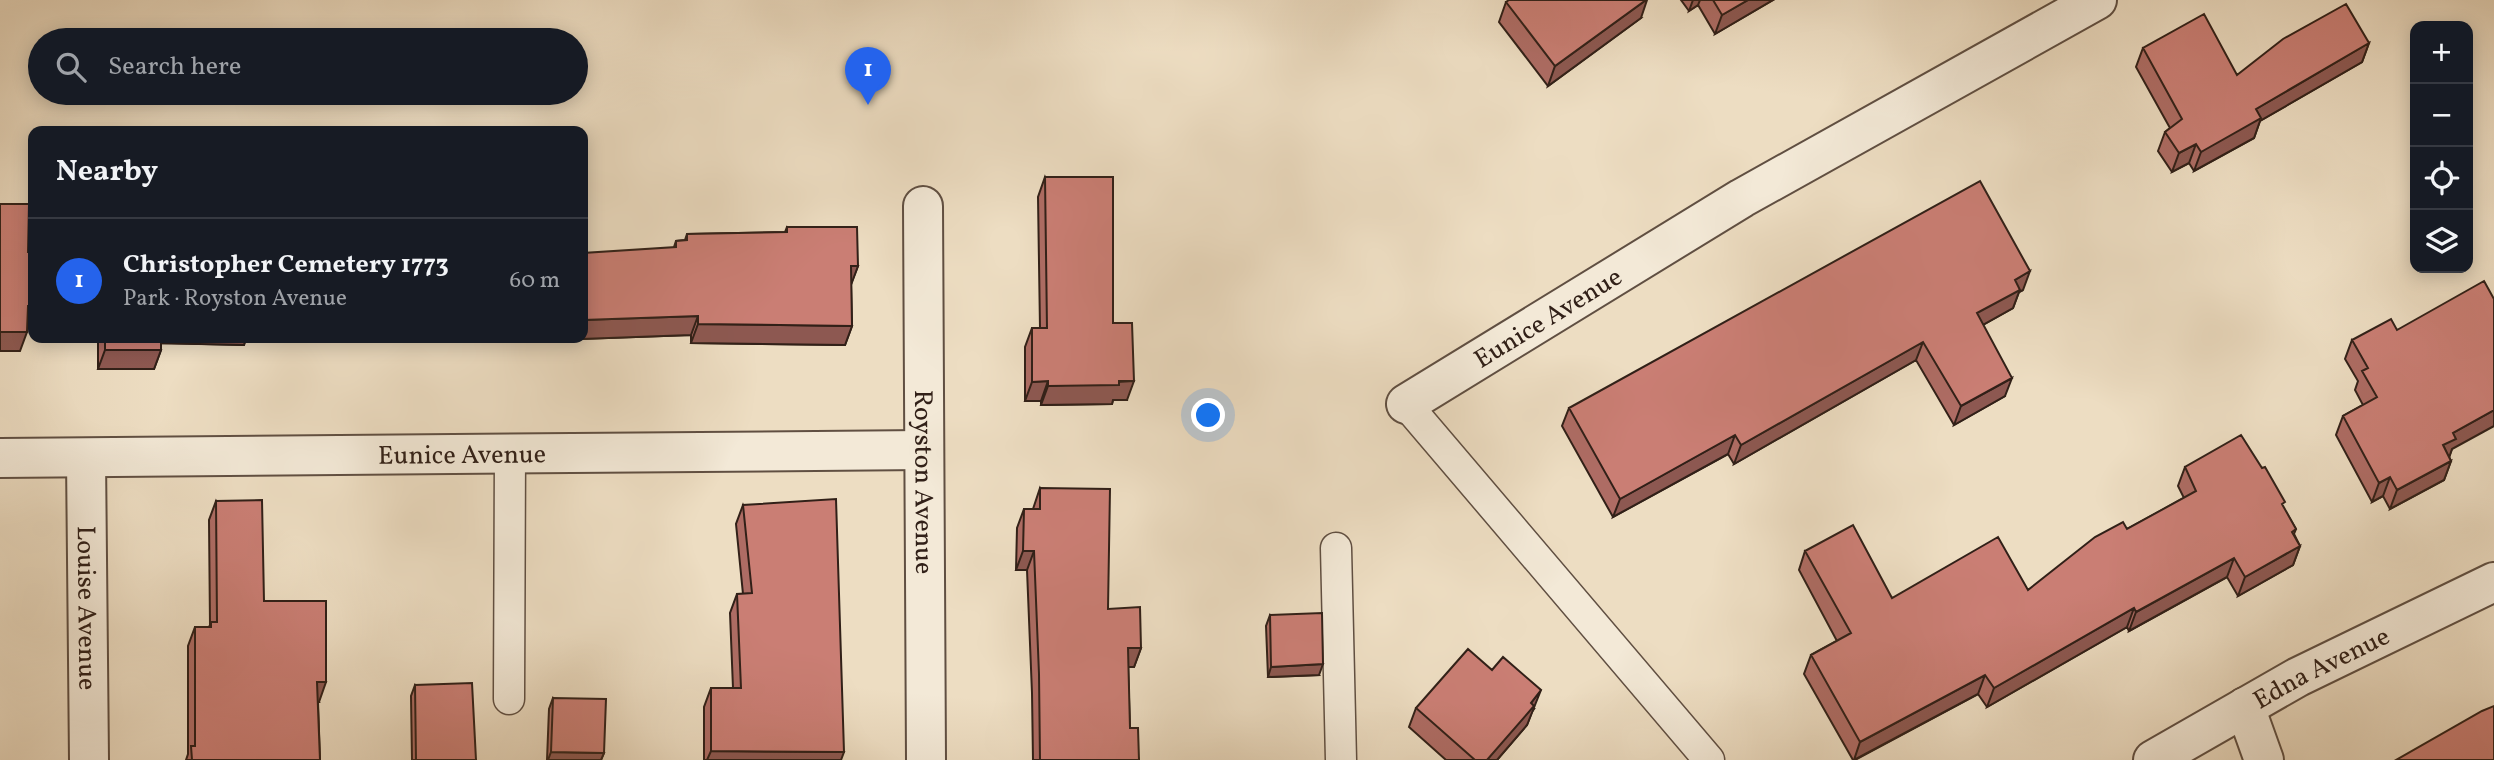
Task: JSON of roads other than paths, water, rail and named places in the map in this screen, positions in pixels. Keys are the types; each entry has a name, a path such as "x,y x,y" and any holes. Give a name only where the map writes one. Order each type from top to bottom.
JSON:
{"street":[{"name":"Eunice Avenue","path":"1406,404 1753,191 2097,0"},
{"name":"Royston Avenue","path":"923,206 926,760"},
{"name":"Eunice Avenue","path":"0,458 923,450"},
{"name":"Louise Avenue","path":"86,458 89,760"},
{"name":"Edna Avenue","path":"2153,760 2298,677 2494,582"},
{"path":"2245,707 2264,760"}],"lane":[{"name":"Eunice Avenue","path":"1406,404 1709,760"},
{"path":"509,699 510,452"},
{"path":"1336,548 1341,760"}],"place":[{"name":"Christopher Cemetery 1773","path":"868,105"}]}
